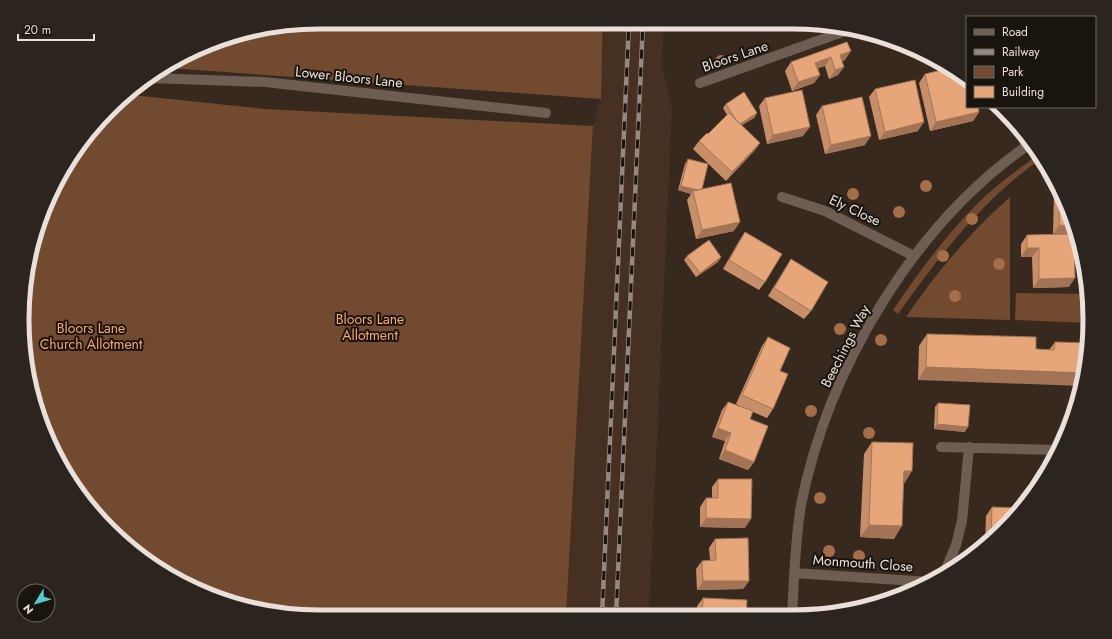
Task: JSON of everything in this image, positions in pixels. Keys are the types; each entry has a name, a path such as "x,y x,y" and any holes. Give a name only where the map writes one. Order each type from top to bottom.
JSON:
{"street":[{"name":"Bloors Lane","path":"700,83 840,33"},
{"name":"Lower Bloors Lane","path":"158,78 265,82 546,113"},
{"name":"Beechings Way","path":"792,610 794,573 801,506 816,446 834,396 867,329 914,256 934,230 959,203 988,176 1026,147"},
{"name":"Ely Close","path":"782,197 825,211 914,256"},
{"path":"942,447 1052,450"},
{"path":"948,565 956,545 962,521 969,447"},
{"name":"Monmouth Close","path":"794,573 918,581"}],"shaded area":[{"path":"605,29 664,29 662,65 672,110 649,610 566,610 593,126 600,99"}],"green space":[{"path":"320,29 603,29 601,99 173,68 208,51 226,44 282,31"},
{"name":"Bloors Lane Allotment","path":"134,96 265,109 593,126 566,610 320,610 282,608 244,600 208,588 158,561 114,525 78,481 51,431 39,395 31,357 29,320 31,282 44,226 68,174 78,158 101,128"},
{"path":"1034,158 1037,162 1000,192 981,210 946,250 898,314 893,310 954,228 978,203 1008,177"},
{"path":"1010,197 1010,320 906,317 929,285 967,239"},
{"path":"1016,293 1082,294 1083,323 1015,320"}],"building":[{"path":"847,42 851,51 840,55 844,67 835,70 831,57 815,63 820,75 798,82 791,62"},
{"path":"941,70 954,78 966,87 966,108 978,108 979,112 936,122 925,74"},
{"path":"915,80 924,122 885,132 875,89"},
{"path":"802,90 810,127 773,135 765,98"},
{"path":"744,92 757,113 740,124 726,104"},
{"path":"862,97 871,136 831,145 822,106"},
{"path":"729,113 760,143 732,172 699,141"},
{"path":"688,159 708,164 702,189 698,190 681,186"},
{"path":"731,183 740,222 702,230 693,191"},
{"path":"1060,205 1068,226 1059,225"},
{"path":"745,232 782,254 765,282 729,260"},
{"path":"1070,234 1074,251 1075,278 1039,279 1039,248 1027,248 1027,235"},
{"path":"709,240 721,257 700,273 687,256"},
{"path":"791,259 828,282 811,311 774,288"},
{"path":"927,334 1036,337 1036,349 1054,350 1055,342 1082,343 1078,373 926,367"},
{"path":"768,337 790,348 780,371 788,374 773,409 742,395"},
{"path":"728,402 753,411 750,419 768,426 754,462 725,450 731,433 718,428"},
{"path":"938,403 970,405 968,427 937,424"},
{"path":"872,442 913,443 912,471 904,471 902,526 869,525"},
{"path":"718,479 752,479 751,519 706,518 706,498 718,498"},
{"path":"992,507 1014,508 998,525 991,531"},
{"path":"748,538 749,581 703,581 702,561 716,560 715,539"},
{"path":"703,598 747,600 746,610 702,610"}],"railway":[{"path":"602,610 629,29"},
{"path":"616,610 643,29"}],"park label":[{"name":"Bloors Lane Church Allotment","path":"91,336"}]}
